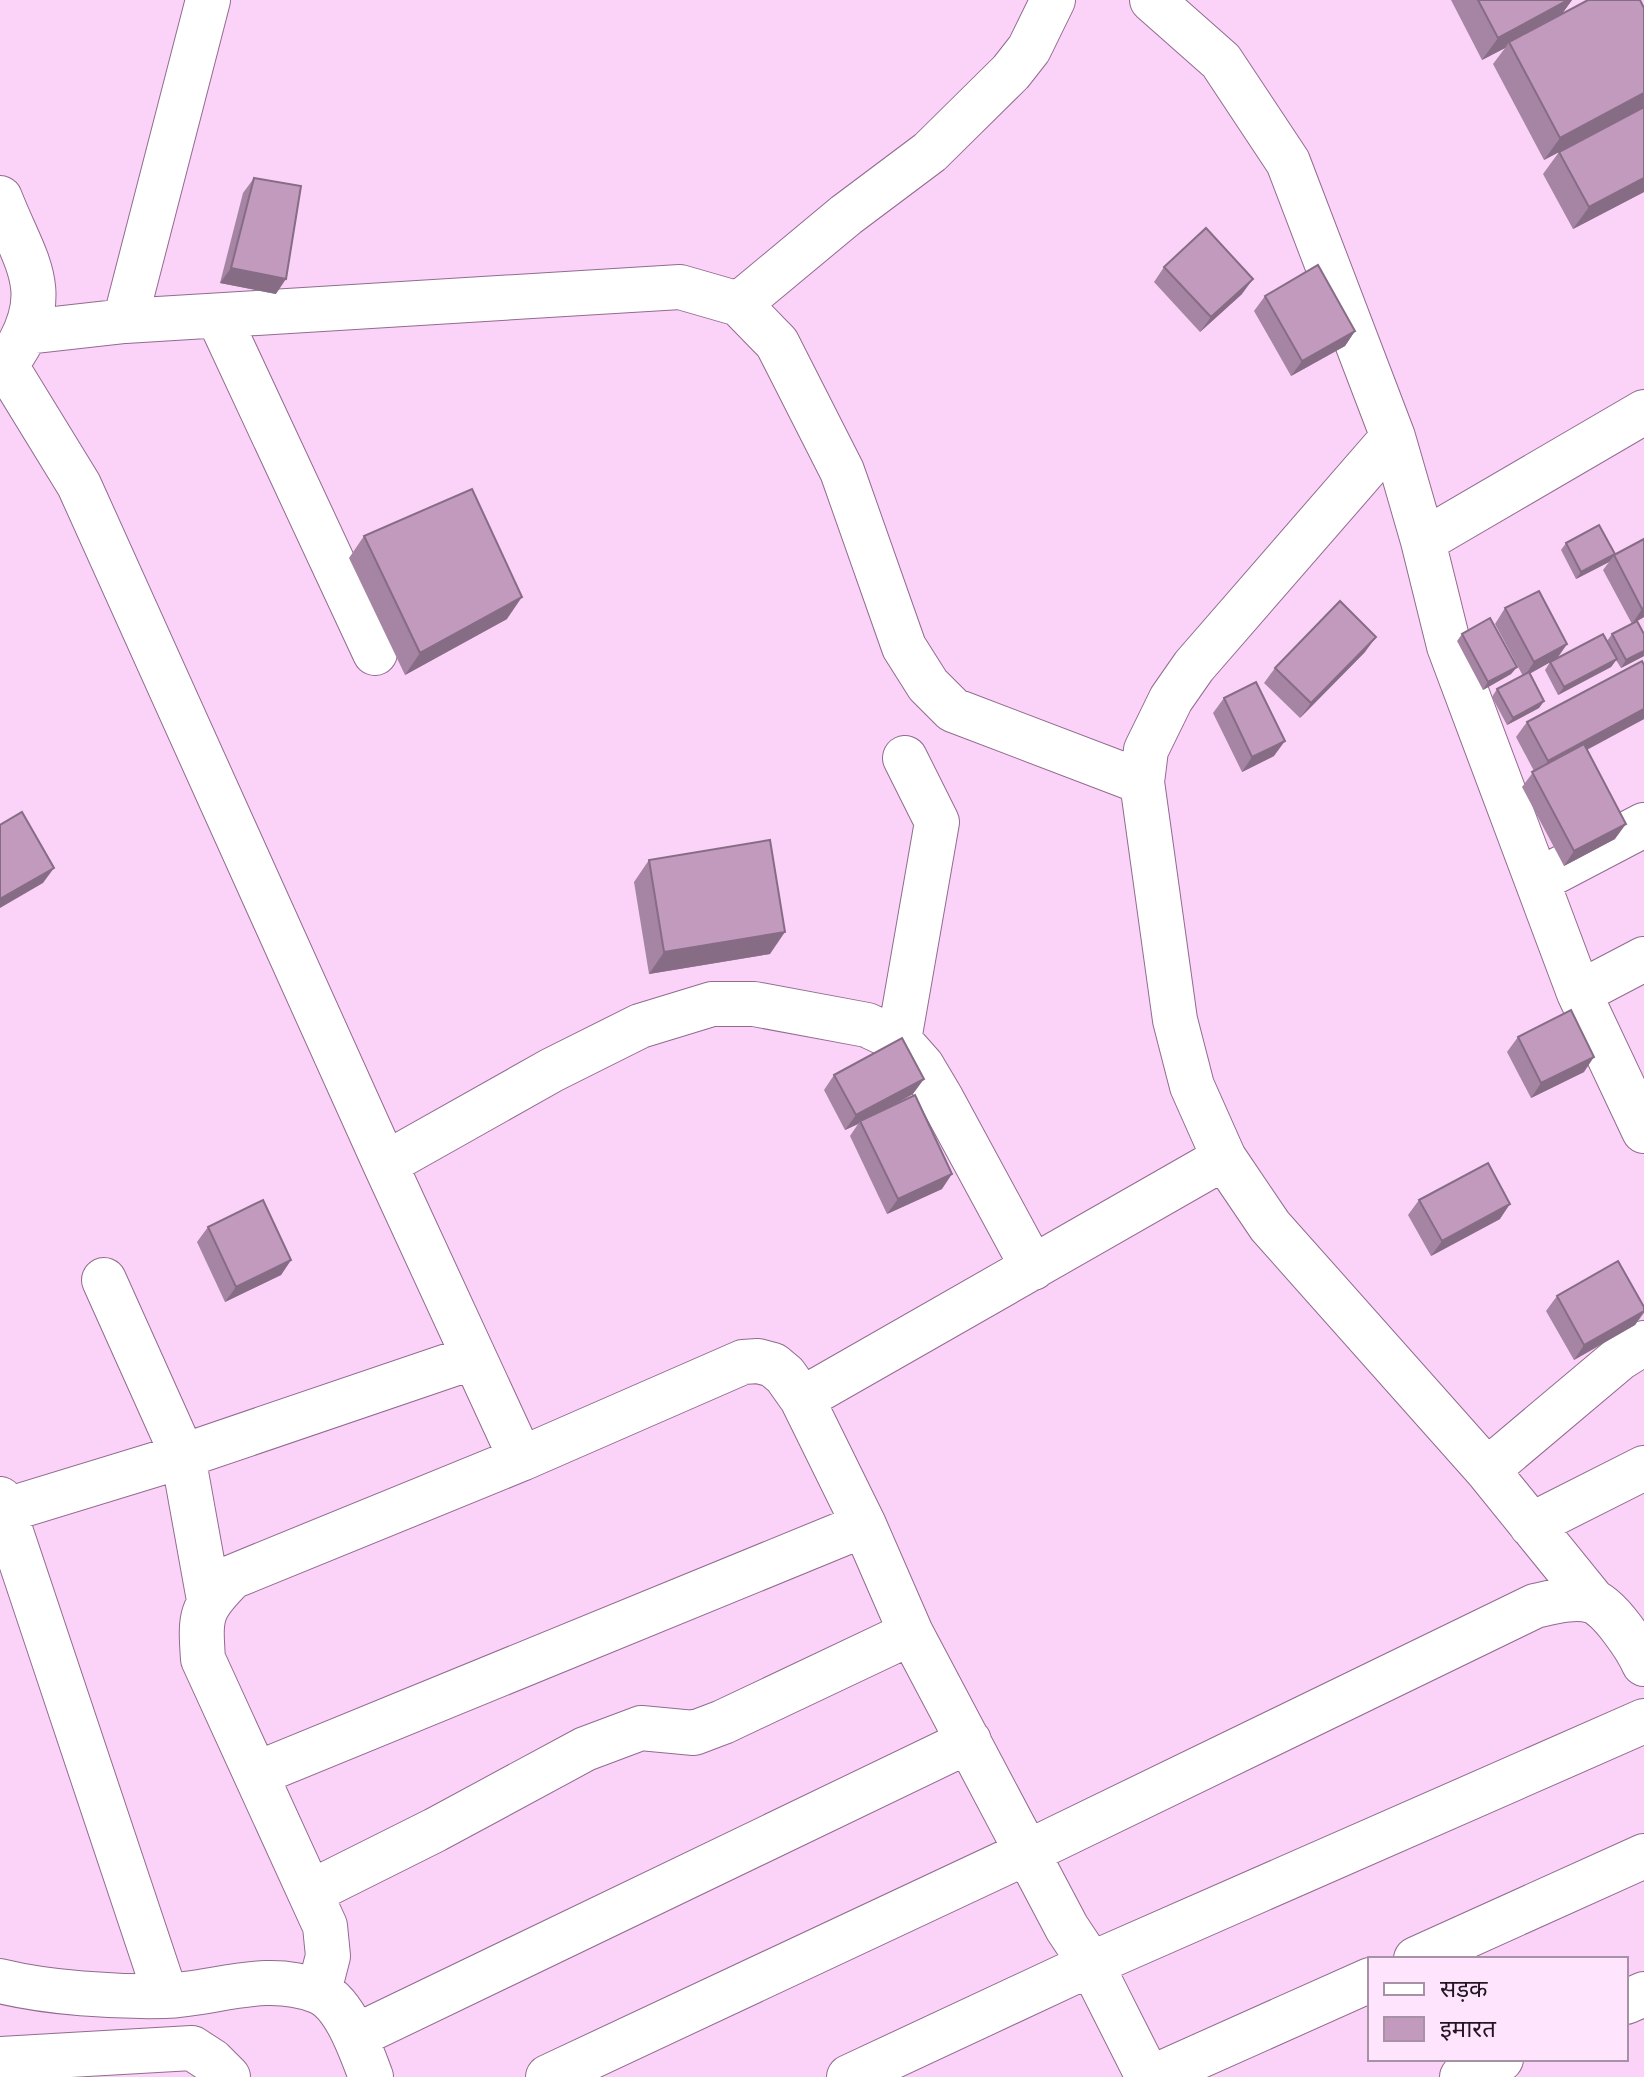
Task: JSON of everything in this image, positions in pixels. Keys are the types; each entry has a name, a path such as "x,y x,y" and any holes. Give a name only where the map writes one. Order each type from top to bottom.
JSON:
{"street":[{"path":"125,321 208,0"},
{"path":"739,304 846,215 930,152 1011,72 1029,49 1053,0"},
{"path":"1152,0 1221,61 1288,162 1393,437 1449,646 1579,993 1628,1054 1644,1131"},
{"path":"0,198 31,274 35,303 11,356"},
{"path":"11,356 125,321 680,287 739,304 777,343 800,383 842,471 904,647 928,685 953,710 1142,782"},
{"path":"218,316 375,653"},
{"path":"11,356 79,485 521,1459"},
{"path":"1423,541 1644,412"},
{"path":"1393,437 1194,666 1178,688 1146,750 1142,782 1175,1020 1192,1086 1224,1158 1270,1226 1487,1470 1594,1602 1613,1618 1644,1664"},
{"path":"899,1040 937,822 905,758"},
{"path":"1537,881 1644,825"},
{"path":"1579,993 1644,959"},
{"path":"385,1164 552,1070 640,1026 712,1004 754,1004 867,1025 899,1040 922,1066 941,1098 1033,1268"},
{"path":"802,1399 1224,1158"},
{"path":"104,1280 183,1456 209,1600"},
{"path":"1487,1470 1620,1358 1644,1343"},
{"path":"166,1996 1,1507 183,1456 474,1357"},
{"path":"319,1991 328,1956 325,1926 203,1659 201,1625 209,1600 232,1577 521,1459 743,1362 758,1361 773,1365 785,1375 802,1399 864,1525 911,1633 1067,1928 1091,1964 1150,2077 1368,1981"},
{"path":"1531,1525 1644,1468"},
{"path":"256,1774 864,1525"},
{"path":"548,2077 1028,1852 1535,1606 1561,1600 1594,1602"},
{"path":"311,1892 435,1830 585,1749 641,1728 694,1733 911,1633"},
{"path":"849,2077 1091,1964 1644,1721"},
{"path":"356,2036 969,1741"},
{"path":"1420,1957 1644,1856"},
{"path":"12,1990 166,1996 267,1981 319,1991 337,2007 356,2036 371,2077"},
{"path":"0,2059 192,2048 212,2061 228,2077"},
{"path":"1462,2077 1497,2061"}],"building":[{"path":"1478,0 1568,0 1498,38"},
{"path":"1588,0 1640,0 1644,8 1644,93 1560,138 1509,42"},
{"path":"1644,107 1644,178 1589,207 1559,152"},
{"path":"254,178 301,186 286,279 231,268"},
{"path":"1206,228 1253,279 1211,317 1164,267"},
{"path":"1318,265 1355,331 1302,361 1265,296"},
{"path":"472,489 522,597 420,653 364,536"},
{"path":"1599,525 1615,554 1581,572 1566,543"},
{"path":"1644,539 1644,608 1642,609 1614,555"},
{"path":"1539,591 1567,644 1534,662 1505,608"},
{"path":"1340,601 1376,637 1311,703 1275,668"},
{"path":"1490,618 1517,667 1488,682 1462,634"},
{"path":"1637,621 1644,634 1644,651 1626,660 1612,634"},
{"path":"1603,634 1617,659 1564,687 1550,662"},
{"path":"1642,661 1644,709 1548,761 1527,722"},
{"path":"1529,672 1544,701 1513,718 1497,689"},
{"path":"1256,682 1285,741 1252,757 1224,698"},
{"path":"1584,744 1626,824 1574,851 1532,772"},
{"path":"22,812 54,868 0,899 0,825"},
{"path":"770,840 785,932 664,952 649,860"},
{"path":"1571,1010 1594,1057 1541,1083 1518,1037"},
{"path":"902,1038 924,1079 856,1115 834,1075"},
{"path":"915,1095 952,1174 898,1199 860,1121"},
{"path":"1488,1163 1510,1204 1442,1241 1419,1200"},
{"path":"263,1200 291,1260 236,1287 208,1227"},
{"path":"1618,1261 1644,1311 1584,1345 1557,1296"}]}
